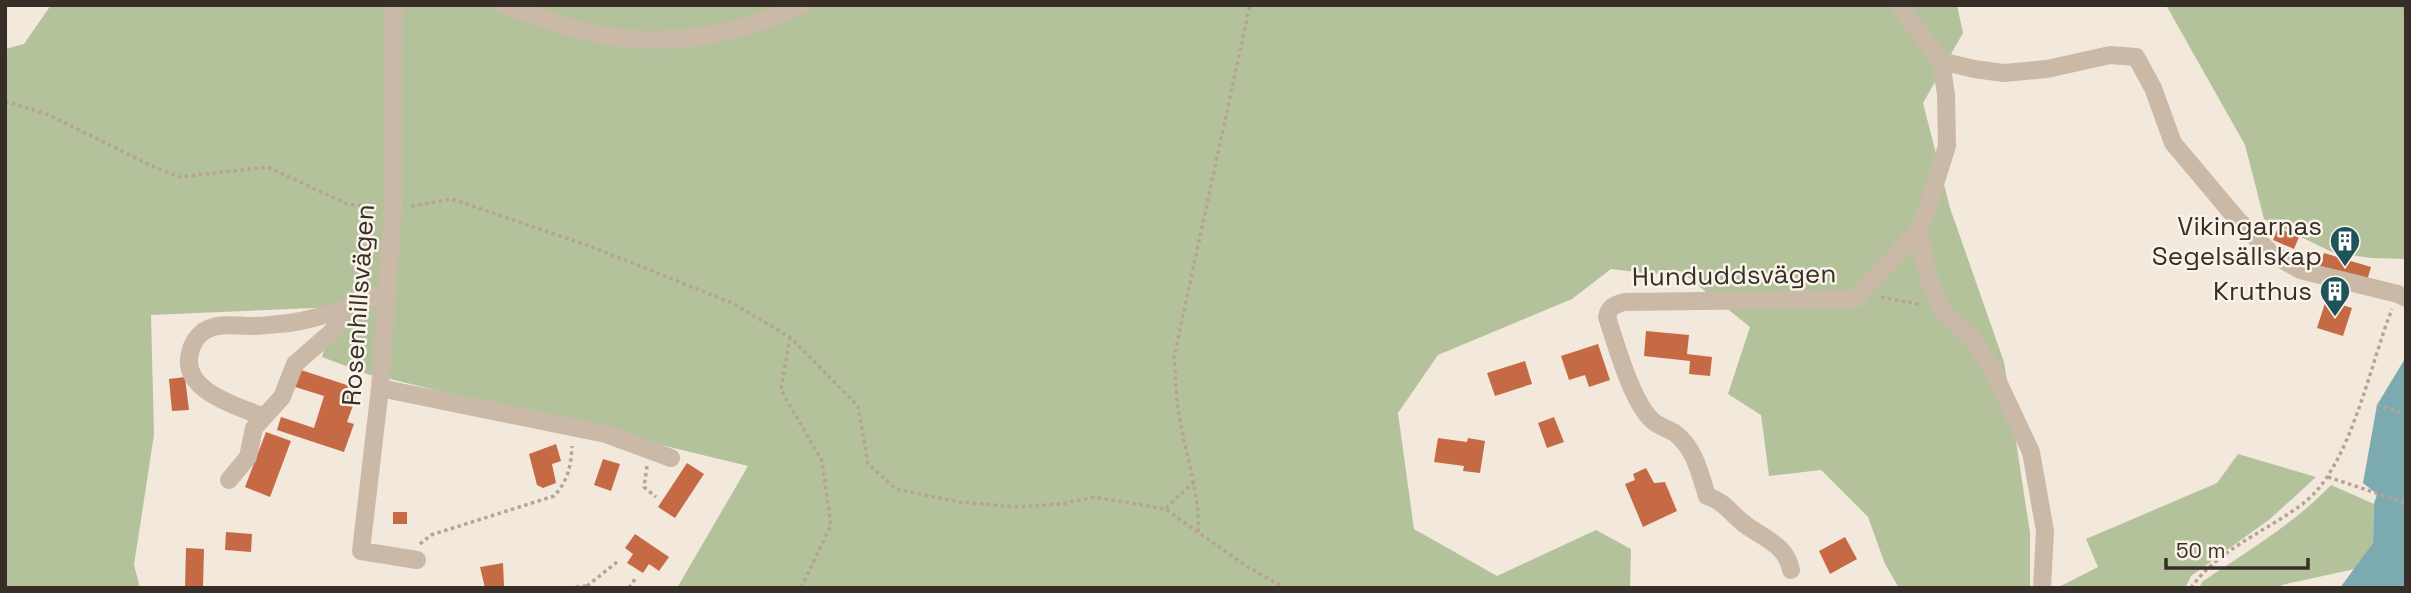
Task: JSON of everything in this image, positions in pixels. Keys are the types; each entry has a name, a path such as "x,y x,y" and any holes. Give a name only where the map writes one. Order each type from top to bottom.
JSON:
{"street":[{"name":"Rosenhillsvägen","path":"394,5 393,209 380,388 361,551 417,560"},
{"path":"503,5 595,34 638,39 710,36 765,13 802,5"},
{"path":"1899,5 1941,61 1974,69 2004,73 2047,69 2109,55 2136,57 2153,88 2173,143 2236,218 2271,253 2300,270 2402,296"},
{"name":"Hunduddsvägen","path":"1791,570 1788,557 1768,537 1743,523 1719,499 1707,496 1695,456 1677,434 1653,421 1646,412 1639,402 1619,352 1607,317 1608,312 1613,306 1623,302 1855,299 1918,232 1928,206 1947,146 1941,61"},
{"path":"1918,232 1928,276 1942,311 1973,339 1993,371 2031,452 2045,530 2042,588"},
{"path":"264,416 211,394 191,375 188,358 192,342 205,330 227,324 252,326 292,322 338,311 387,292"},
{"path":"229,480 248,457 254,428 282,397 295,364 335,329 338,311"},
{"path":"380,388 607,434 671,458"}],"path":[{"path":"1198,533 1199,513 1195,481 1178,408 1174,357 1250,5"},
{"path":"2403,5 2406,16"},
{"path":"5,101 49,115 179,177 268,167 347,204 393,209 452,199 592,247 732,303 790,337 858,406 868,464 896,489 960,502 1018,507 1061,504 1095,497 1165,509 1284,588"},
{"path":"1855,299 1886,296 1942,311"},
{"path":"2191,588 2203,571 2306,501 2328,477 2342,454 2402,296"},
{"path":"790,337 781,390 822,461 831,525 801,588"},
{"path":"2377,405 2406,414"},
{"path":"417,560 420,544 431,535 554,496 565,485 570,468 572,446 569,426"},
{"path":"652,451 645,471 644,486 656,497"},
{"path":"2328,477 2406,503"},
{"path":"1165,509 1195,481"},
{"path":"569,588 588,587 617,562"},
{"path":"629,588 635,579"}],"green space":[{"path":"51,5 1957,5 1963,33 1923,103 1950,208 2004,362 2030,533 2030,588 1899,588 1885,564 1868,517 1821,470 1769,476 1761,415 1728,394 1750,327 1680,271 1652,274 1611,269 1572,299 1438,355 1398,413 1414,529 1497,576 1596,530 1631,549 1630,588 677,588 748,466 390,379 390,371 370,375 322,357 338,307 151,315 154,435 134,565 140,588 5,588 5,49 24,44"},
{"path":"2166,5 2406,5 2406,259 2334,253 2264,219 2245,145"},
{"path":"2238,454 2316,477 2270,519 2191,576 2185,588 2057,588 2098,567 2086,539 2217,483"},
{"path":"2331,485 2374,504 2373,543 2355,569 2282,585 2279,588 2199,588 2202,582 2286,525"}],"water":[{"path":"2406,357 2406,588 2340,588 2373,543 2374,504 2377,494 2363,483 2377,405"}],"building":[{"path":"2278,228 2299,237 2294,249 2273,240"},
{"name":"Vikingarnas Segelsällskap","path":"2324,253 2371,267 2366,284 2319,269"},
{"name":"Kruthus","path":"2326,300 2352,308 2343,336 2317,328"},
{"path":"1646,331 1689,335 1687,354 1712,357 1710,376 1689,374 1690,361 1644,356"},
{"path":"1598,344 1610,380 1589,387 1585,375 1569,380 1561,356"},
{"path":"1525,361 1532,384 1495,396 1487,373"},
{"path":"298,369 359,389 347,422 354,424 344,452 277,430 281,417 314,428 324,396 292,386"},
{"path":"185,377 189,410 172,411 169,379"},
{"path":"1554,417 1564,442 1547,448 1538,423"},
{"path":"266,432 291,441 270,497 245,487"},
{"path":"1438,438 1467,442 1468,438 1485,441 1480,473 1463,471 1464,466 1434,462"},
{"path":"556,444 561,461 552,464 556,483 543,488 537,485 529,454"},
{"path":"603,459 620,464 611,491 594,485"},
{"path":"687,463 704,474 675,518 658,507"},
{"path":"1646,468 1654,483 1665,482 1677,511 1643,527 1625,484 1635,480 1633,474"},
{"path":"393,512 407,512 407,524 393,524"},
{"path":"226,532 252,534 251,552 225,550"},
{"path":"635,534 669,557 659,571 649,564 643,573 627,563 633,554 625,548"},
{"path":"1845,537 1857,559 1830,574 1819,551"},
{"path":"186,548 204,549 203,588 185,588"},
{"path":"503,563 504,586 485,588 480,567"}],"place":[{"name":"Vikingarnas Segelsällskap","path":"2345,268"},
{"name":"Kruthus","path":"2335,318"}]}
